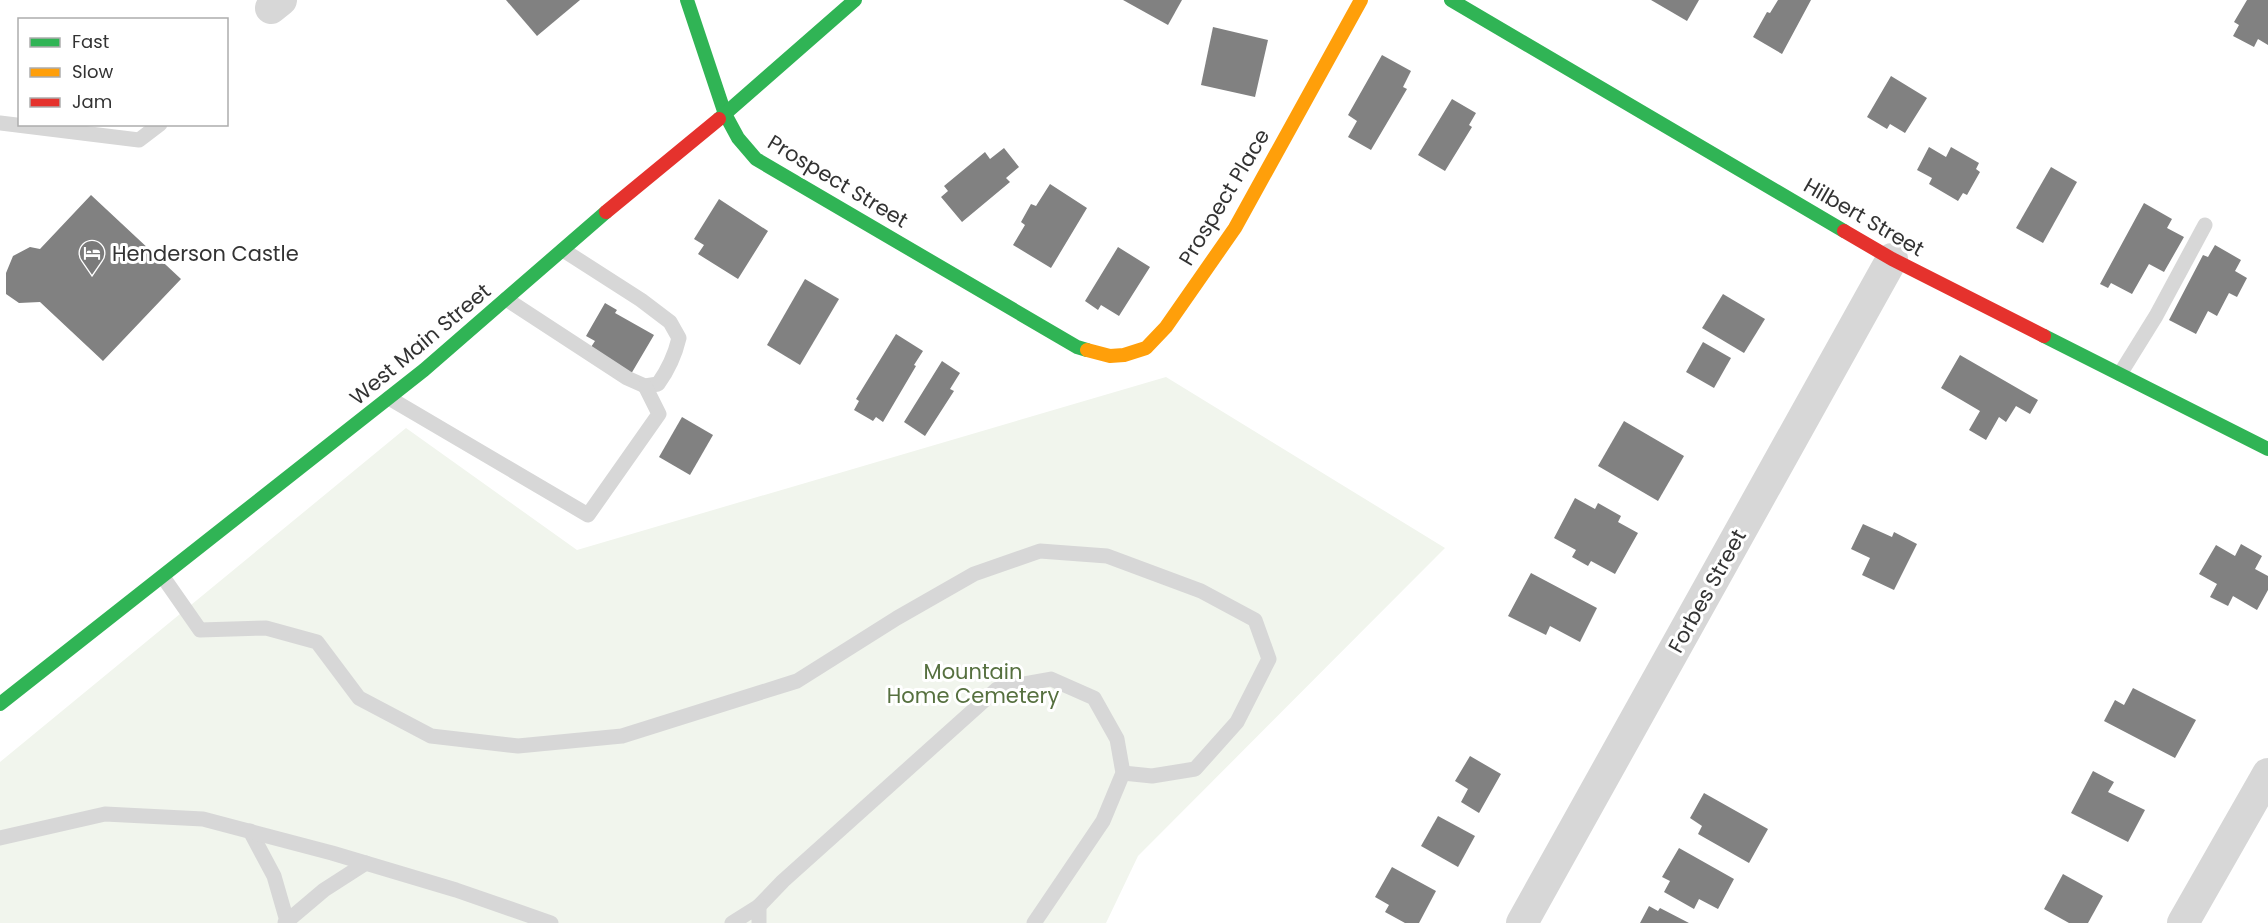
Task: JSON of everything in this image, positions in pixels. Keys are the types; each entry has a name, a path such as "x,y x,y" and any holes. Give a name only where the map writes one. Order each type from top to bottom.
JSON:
{"street":[{"name":"Prospect Street","path":"687,0 725,114 738,138 756,159 1048,330"},
{"name":"West Main Street","path":"0,704 388,398 725,114 855,0"},
{"name":"Prospect Place","path":"1048,330 1077,347 1110,356 1124,355 1146,348 1153,341 1166,327 1235,228 1361,0"},
{"name":"Hilbert Street","path":"1451,0 1892,259 2268,448"},
{"name":"Forbes Street","path":"1522,923 1892,259"},
{"path":"2183,923 2268,774"}],"lane":[{"path":"0,123 18,125"},
{"path":"25,126 139,140 157,126"},
{"path":"2120,374 2156,316 2205,225"},
{"path":"506,299 617,372 645,386 658,384 675,353 679,338 670,322 641,300 563,250"},
{"path":"388,398 588,515 659,414 645,386"},
{"path":"163,577 200,630 266,628 317,642 359,698 431,736 518,746 622,736 797,681 897,618 974,574 1040,551 1107,556 1201,591 1255,620 1269,659 1236,722 1195,769 1152,776 1123,773"},
{"path":"732,923 759,906 783,881 997,689 1051,679 1094,698 1117,739 1123,773 1103,820 1034,923"},
{"path":"0,838 105,814 203,819 366,863 456,890 551,923"},
{"path":"250,831 274,876 286,922 324,890 366,863"},
{"path":"759,906 759,923"}],"green space":[{"name":"Mountain Home Cemetery","path":"1166,377 1445,548 1138,856 1106,923 0,923 0,762 406,428 577,550"}],"building":[{"path":"506,0 580,0 537,36"},
{"path":"1123,0 1182,0 1168,25"},
{"path":"1651,0 1699,0 1687,21"},
{"path":"1778,0 1811,0 1782,54 1753,37 1767,12 1770,13"},
{"path":"2247,0 2268,0 2268,45 2258,39 2254,47 2233,36 2239,25 2234,22"},
{"path":"1213,27 1268,40 1255,97 1201,85"},
{"path":"1382,55 1411,71 1403,87 1407,89 1371,150 1348,137 1357,121 1348,115"},
{"path":"1891,76 1927,98 1905,133 1890,124 1887,129 1867,117"},
{"path":"1452,99 1476,113 1469,125 1472,127 1445,171 1418,155"},
{"path":"1929,147 1946,157 1951,147 1979,163 1976,169 1980,172 1967,195 1963,193 1958,201 1929,184 1932,178 1917,170"},
{"path":"1004,148 1019,167 1006,178 1010,182 962,222 941,197 948,191 944,186 985,152 990,159"},
{"path":"2051,167 2077,182 2043,243 2016,228"},
{"path":"1050,184 1087,208 1051,268 1013,245 1025,225 1021,222 1031,204 1036,206"},
{"name":"Henderson Castle","path":"91,195 181,279 103,361 40,302 19,303 6,294 6,273 13,256 30,247 40,249"},
{"path":"719,199 768,231 738,279 698,254 704,245 694,239"},
{"path":"2144,203 2172,219 2167,228 2184,237 2164,272 2149,264 2132,294 2111,283 2108,288 2100,284"},
{"path":"2215,245 2241,260 2235,271 2247,278 2237,297 2229,293 2217,316 2208,311 2196,334 2169,320 2203,255 2208,257"},
{"path":"1118,247 1150,267 1119,316 1101,305 1098,310 1085,301"},
{"path":"805,279 839,299 800,365 767,345"},
{"path":"1723,294 1765,319 1744,353 1702,328"},
{"path":"605,303 617,310 615,313 654,335 631,374 589,350 595,341 586,336"},
{"path":"896,334 923,351 883,422 876,417 873,421 854,410 859,401 856,399"},
{"path":"1703,342 1731,358 1714,388 1686,372"},
{"path":"1960,355 2038,400 2030,414 2016,406 2006,422 1999,417 1986,440 1969,430 1980,411 1941,388"},
{"path":"942,361 960,373 950,389 954,391 925,436 904,422"},
{"path":"682,417 713,435 690,475 659,457"},
{"path":"1624,421 1684,456 1658,501 1598,466"},
{"path":"1575,498 1595,509 1598,503 1621,516 1618,522 1638,533 1615,574 1591,561 1588,566 1572,557 1576,550 1554,538"},
{"path":"1863,524 1892,537 1894,532 1917,544 1894,590 1862,575 1870,558 1851,549"},
{"path":"2241,544 2262,556 2255,569 2268,576 2268,590 2257,610 2233,596 2228,606 2210,597 2217,584 2199,574 2216,545 2235,556"},
{"path":"1531,573 1597,608 1580,642 1550,626 1546,635 1508,616"},
{"path":"2133,688 2196,720 2175,758 2104,721 2115,700 2124,705"},
{"path":"1470,756 1501,774 1479,813 1461,802 1468,789 1455,781"},
{"path":"2093,771 2114,782 2108,792 2145,810 2128,842 2071,813"},
{"path":"1704,793 1768,829 1749,863 1698,834 1702,826 1690,818"},
{"path":"1438,816 1475,836 1458,867 1421,846"},
{"path":"1679,848 1734,879 1718,909 1699,899 1694,909 1664,892 1670,881 1662,877"},
{"path":"1392,867 1436,891 1419,923 1405,923 1385,912 1389,905 1375,897"},
{"path":"2063,874 2103,896 2088,923 2069,923 2044,909"},
{"path":"1649,906 1658,911 1660,908 1689,923 1640,923"}],"traffic: fast":[{"path":"687,0 725,114 738,138 756,159 1077,347 1087,350"},
{"path":"719,119 855,0"},
{"path":"1451,0 1844,231"},
{"path":"0,704 424,370 606,212"},
{"path":"2044,336 2268,449"}],"traffic: slow":[{"path":"1087,350 1110,356 1124,355 1146,348 1166,327 1235,228 1361,0"}],"traffic: jam":[{"path":"606,212 719,119"},
{"path":"1844,231 1892,259 2044,336"}],"place":[{"name":"Henderson Castle","path":"92,276"}]}
